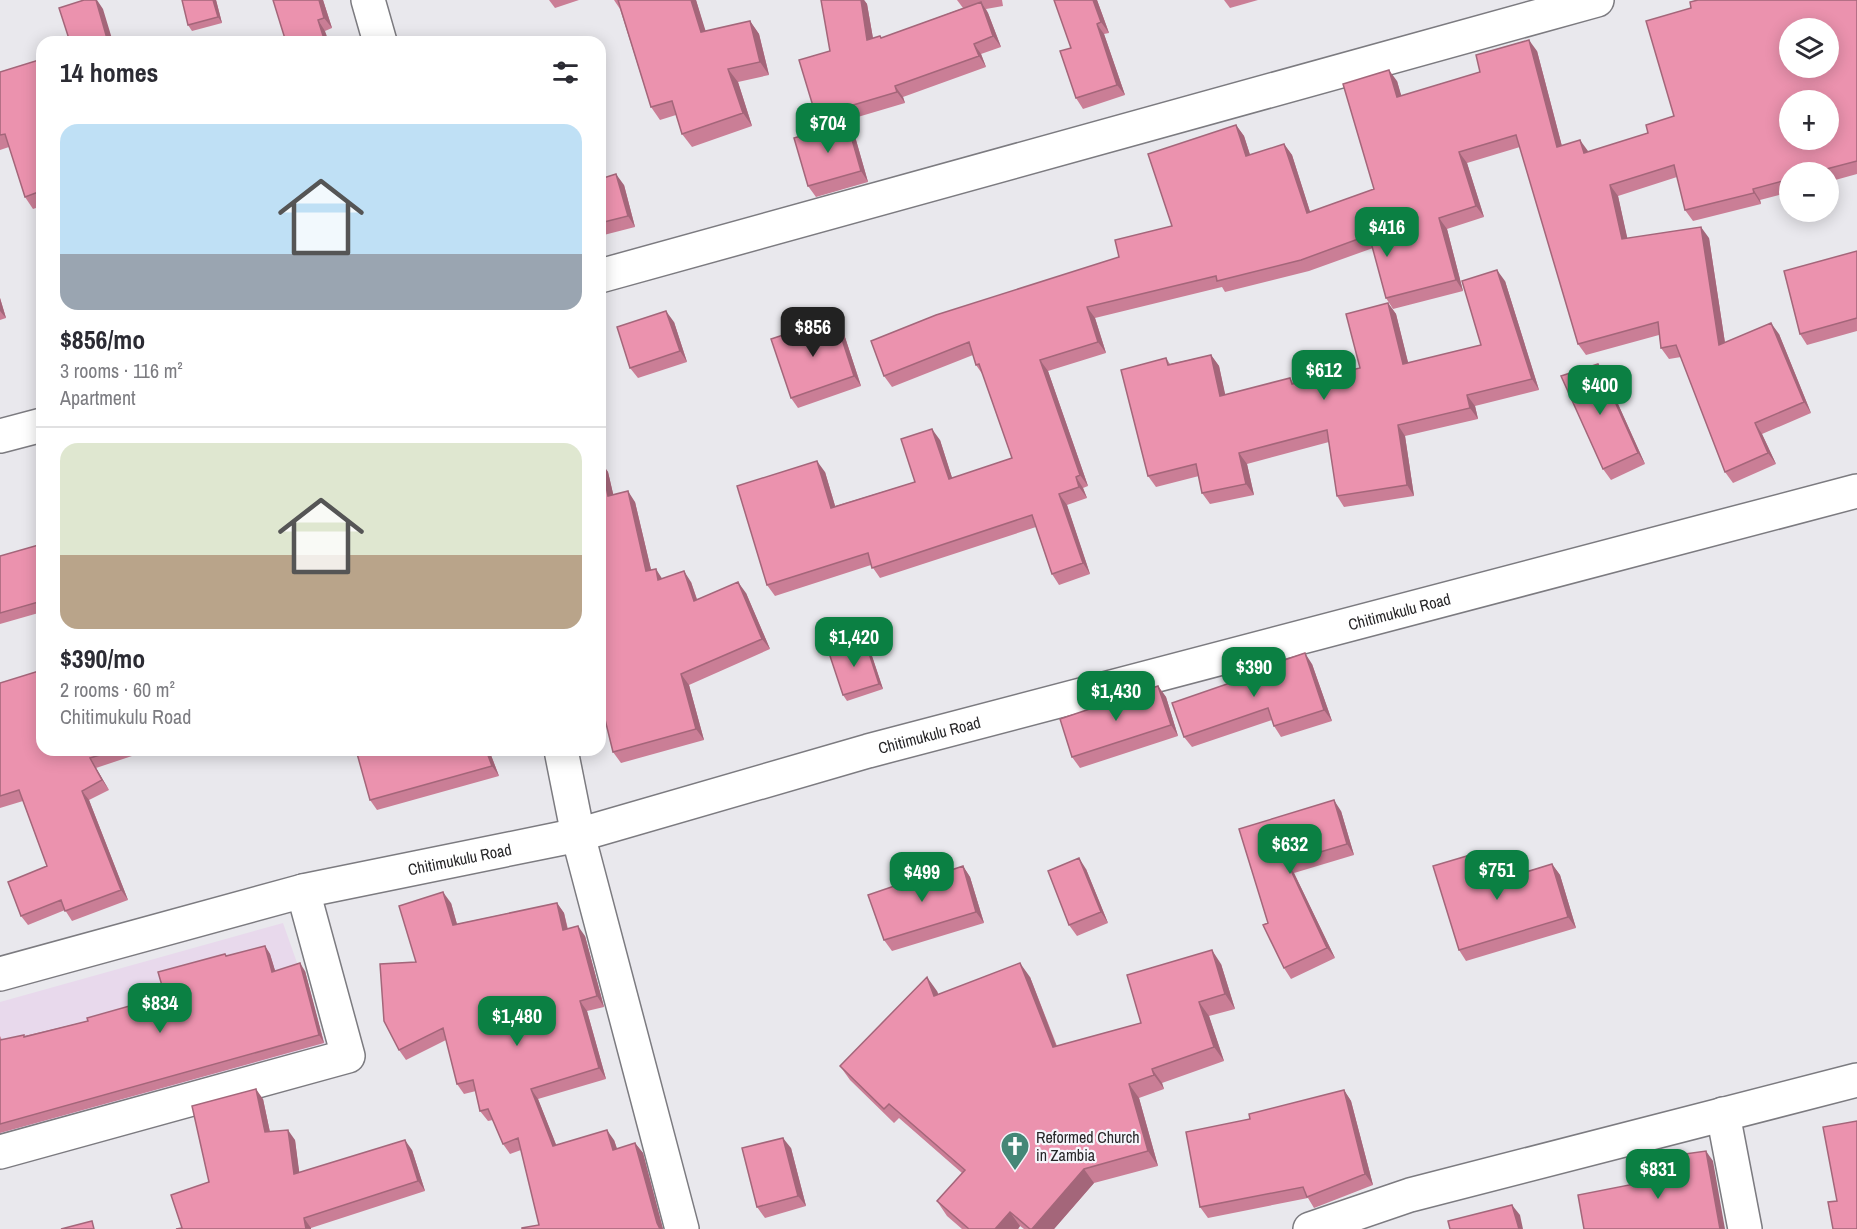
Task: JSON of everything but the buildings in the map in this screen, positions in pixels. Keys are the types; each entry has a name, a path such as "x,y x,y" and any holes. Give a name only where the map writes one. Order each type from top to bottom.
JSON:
{"street":[{"path":"368,0 378,36"},
{"path":"606,274 1597,0"},
{"path":"0,436 36,427"},
{"name":"Chitimukulu Road","path":"0,974 303,891 578,835 868,751 1857,491"},
{"path":"562,756 578,835 682,1229"},
{"path":"0,1152 348,1056 303,891"},
{"path":"1310,1229 1410,1194 1857,1080"},
{"path":"1723,1114 1745,1229"}],"shaded area":[{"path":"283,923 326,1045 0,1135 0,1002"}],"place":[{"name":"Reformed Church in Zambia","path":"1015,1172"}]}
